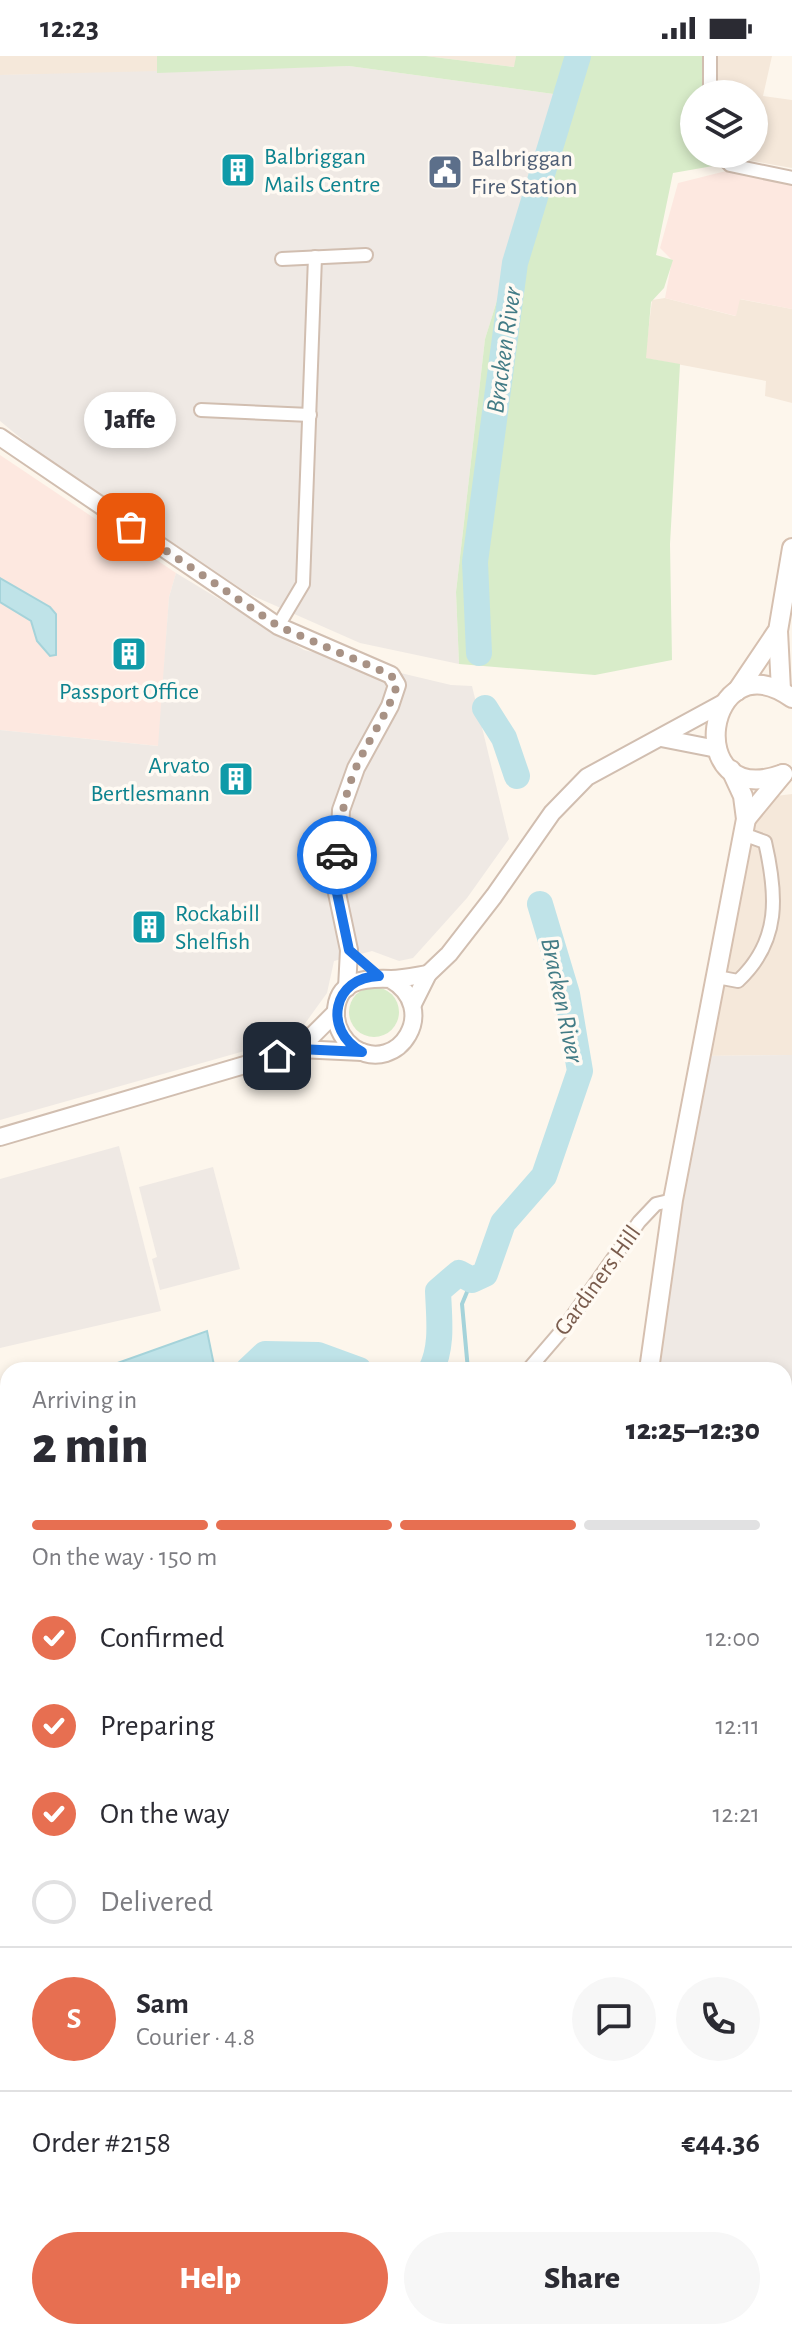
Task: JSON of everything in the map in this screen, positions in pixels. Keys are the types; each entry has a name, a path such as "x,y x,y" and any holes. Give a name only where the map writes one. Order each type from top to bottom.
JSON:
{"main road":[{"path":"731,697 766,686 786,694 778,631 792,548"},
{"path":"650,1362 673,1200 744,826 743,796 717,749 714,724 778,631"},
{"path":"731,770 756,780 788,771"},
{"path":"744,826 788,771"}],"street":[{"path":"710,56 710,80"},
{"path":"744,168 792,178"},
{"path":"282,259 366,255"},
{"path":"278,626 303,584 315,257"},
{"path":"201,410 310,415"},
{"path":"0,437 278,626 328,650 381,669 391,675 397,685 390,706 356,768 341,810 337,893 349,950 347,988 336,1012 299,1049"},
{"path":"413,1004 428,974 449,954 494,896 552,813 587,777 618,757 661,738 731,697"},
{"path":"661,738 717,749"},
{"path":"717,977 738,981 748,972 764,944 775,911 776,888 765,842 744,826"},
{"path":"0,1137 299,1049 386,1052 406,1039 414,1016 413,1004 407,993 349,950"},
{"path":"347,988 357,980 428,974"},
{"path":"336,1012 343,1037 362,1052"},
{"name":"Gardiners Hill","path":"535,1362 564,1328 639,1222 656,1204 673,1200"}],"shaded area":[{"path":"0,56 157,56 157,73 0,75"},
{"path":"426,56 516,56 515,67"},
{"path":"714,56 772,56 767,80 715,80"},
{"path":"349,66 561,95 485,339 456,592 459,664 360,643 249,594 34,449 0,421 0,75"},
{"path":"768,97 792,100 792,168 768,164"},
{"path":"726,171 792,183 792,309 740,299 736,316 665,298 672,260 660,248 678,183"},
{"path":"665,298 735,316 739,299 792,309 792,403 765,396 766,381 645,358 652,300"},
{"path":"0,455 176,573 169,597 159,746 0,730"},
{"path":"176,573 304,650 451,685 472,686 509,839 467,898 413,958 399,961 372,951 334,961 327,993 301,1029 273,1043 0,1120 0,730 158,746 169,597"},
{"path":"792,794 792,1055 701,1056 746,819 776,796"},
{"path":"792,1055 792,1362 650,1362 701,1056"},
{"path":"119,1146 161,1311 0,1348 0,1179"},
{"path":"213,1167 240,1269 160,1290 152,1259 157,1257 139,1187"}],"green space":[{"path":"157,56 426,56 514,67 516,56 702,56 703,80 680,80 680,168 702,168 673,173 656,255 673,260 664,288 651,302 646,358 680,364 670,544 672,660 595,675 459,664 456,592 485,339 561,95 349,66 157,73"},
{"path":"374,987 392,994 399,1012 392,1030 374,1037 356,1030 349,1012 356,994"}],"water":[{"path":"0,578 50,607 56,614 56,655 50,656 37,641 31,621 0,602"},
{"path":"207,1331 213,1362 120,1362"}],"waterway":[{"name":"Bracken River","path":"479,653 475,562 515,263 578,56"},
{"name":"Bracken River","path":"485,708 504,738 517,776"},
{"name":"Bracken River","path":"435,1362 439,1342 438,1291 459,1273 472,1280 485,1274 503,1223 544,1176 580,1071 567,994 540,904"},
{"path":"467,1362 462,1304 472,1280"},
{"name":"Bracken River","path":"256,1362 265,1354 318,1355 337,1362"}],"way so far":[{"path":"131,527 278,626 391,675 397,685 390,706 356,768 341,810 337,855"}],"place":[{"name":"Balbriggan Mails Centre","path":"238,170"},
{"name":"Balbriggan Fire Station","path":"445,172"},
{"name":"Jaffe","path":"131,527"},
{"name":"Passport Office","path":"129,654"},
{"name":"Arvato Bertlesmann","path":"236,779"},
{"name":"Rockabill Shelfish","path":"149,927"}],"route":[{"path":"277,1056 299,1049 362,1052 343,1037 337,1025 336,1012 339,999 347,988 357,980 379,976 349,950 337,893 337,855"}]}
